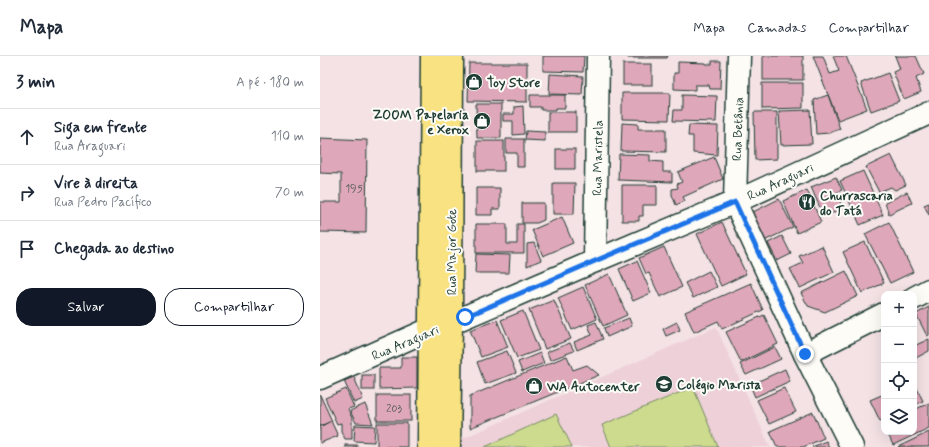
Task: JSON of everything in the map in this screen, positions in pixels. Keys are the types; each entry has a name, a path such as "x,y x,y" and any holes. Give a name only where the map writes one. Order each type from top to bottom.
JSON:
{"main road":[{"name":"Rua Major Gote","path":"429,447 432,56"},
{"name":"Rua Major Gote","path":"449,447 452,56"}],"street":[{"name":"Rua Maristela","path":"595,261 598,56"},
{"name":"Rua Betânia","path":"735,202 739,56"},
{"name":"Rua Araguari","path":"320,378 430,329 451,323 735,202 929,113"},
{"path":"735,202 805,354 852,447"},
{"path":"917,296 929,290"},
{"path":"805,354 881,316"}],"shaded area":[{"name":"Colégio Marista","path":"716,327 770,447 458,447 457,441"}],"green space":[{"path":"693,387 718,447 611,447 602,425"},
{"path":"556,414 572,447 485,447"}],"building":[{"path":"543,56 584,56 583,72 543,71"},
{"path":"628,56 668,56 667,58 628,58"},
{"path":"763,56 803,56 803,80 763,80"},
{"path":"813,56 823,56 830,74 839,71 833,56 846,56 867,109 838,120"},
{"path":"895,56 916,56 924,74 916,78 921,92 904,99 893,72 900,69"},
{"path":"712,61 721,61 720,89 710,89 709,85 695,85 695,90 674,89 674,73 678,73 678,62 712,64"},
{"path":"469,63 527,63 527,102 468,101"},
{"path":"623,64 652,64 652,85 623,85"},
{"path":"888,73 899,101 871,111 861,83"},
{"path":"550,74 583,76 582,95 549,94"},
{"path":"762,83 803,83 803,108 762,109"},
{"path":"622,93 670,93 669,120 622,119"},
{"path":"530,95 565,95 565,108 556,108 556,110 541,110 541,107 530,107"},
{"path":"682,95 717,96 716,122 673,121 674,110 682,110"},
{"path":"828,95 840,129 829,133 816,134 814,100"},
{"path":"476,104 501,104 501,138 477,138"},
{"path":"523,106 524,134 513,135 513,121 503,121 503,114 514,114 514,107"},
{"path":"810,110 812,144 781,145 779,111"},
{"path":"548,112 576,112 576,132 548,132"},
{"path":"754,112 777,112 777,159 755,160"},
{"path":"622,123 638,124 638,129 666,129 666,152 621,151"},
{"path":"689,125 718,126 717,155 693,153 693,136 688,136"},
{"path":"526,131 545,132 545,141 525,140"},
{"path":"320,138 367,140 366,233 320,232 320,202 341,202 341,174 320,173"},
{"path":"506,139 524,139 524,167 517,167 517,153 506,153"},
{"path":"477,141 504,141 504,171 477,171"},
{"path":"556,149 575,149 575,169 556,169"},
{"path":"619,154 650,155 650,161 663,162 663,172 672,172 672,182 618,180"},
{"path":"891,155 906,185 895,190 891,187 879,192 866,167"},
{"path":"714,157 723,179 683,197 685,201 676,205 672,195 672,189 678,188 677,184 682,182 678,172"},
{"path":"863,171 883,215 860,225 840,181"},
{"path":"836,177 842,190 836,193 843,208 824,217 811,187"},
{"path":"553,183 575,183 574,214 553,214"},
{"path":"622,185 657,185 657,205 643,205 643,216 639,216 639,221 622,221"},
{"path":"476,188 500,188 500,209 492,209 492,215 476,215"},
{"path":"807,190 821,222 797,233 783,201"},
{"path":"907,192 912,203 889,214 885,203"},
{"path":"779,199 793,227 764,241 751,213"},
{"path":"522,203 544,203 544,220 537,223 522,223"},
{"path":"929,203 929,215 924,205"},
{"path":"562,217 573,243 543,256 532,230"},
{"path":"722,222 746,274 721,286 697,234"},
{"path":"889,222 913,272 890,283 865,234"},
{"path":"476,224 507,224 507,244 517,244 517,224 524,224 524,253 476,253"},
{"path":"782,236 791,254 777,261 768,243"},
{"path":"865,242 884,283 862,293 843,252"},
{"path":"534,243 541,260 527,266 527,244"},
{"path":"822,246 834,272 800,288 790,269 803,263 799,256"},
{"path":"664,247 682,287 660,297 649,273 646,274 639,258"},
{"path":"476,254 510,255 509,273 475,273"},
{"path":"637,261 651,293 633,301 619,269"},
{"path":"709,271 717,287 693,298 685,283"},
{"path":"846,271 858,296 825,312 808,306 801,293"},
{"path":"609,274 627,315 603,326 585,285"},
{"path":"751,283 763,310 722,329 718,321 694,332 685,312"},
{"path":"583,287 597,319 572,330 558,298"},
{"path":"554,300 571,339 545,349 529,310"},
{"path":"929,307 929,335 927,336 917,316 917,313"},
{"path":"523,311 539,350 517,358 501,320"},
{"path":"764,315 778,344 741,362 726,332"},
{"path":"629,318 632,326 607,337 604,328"},
{"path":"497,320 508,347 481,357 470,330"},
{"path":"596,322 603,339 577,350 574,342 592,335 588,325"},
{"path":"677,322 680,330 666,336 663,329"},
{"path":"929,339 929,351 917,357 917,345"},
{"path":"570,343 574,351 550,360 547,352"},
{"path":"775,347 781,359 746,375 740,364"},
{"path":"507,351 516,373 485,384 477,362"},
{"path":"540,353 544,363 522,372 518,362"},
{"name":"WA Autocenter","path":"567,356 573,370 587,365 599,375 470,428 470,396"},
{"path":"401,357 417,357 417,388 379,389 379,368 401,368"},
{"path":"785,369 790,381 755,397 750,385"},
{"path":"362,375 374,375 374,390 362,390"},
{"path":"354,377 363,399 354,403 344,381"},
{"path":"784,388 796,412 769,424 757,400"},
{"path":"917,388 923,401 917,404"},
{"path":"346,389 354,407 348,409 352,418 352,439 345,439 341,431 341,423 337,424 325,398"},
{"path":"320,395 332,421 320,426"},
{"path":"377,395 411,395 411,421 377,421"},
{"path":"881,395 881,420 880,421 870,400"},
{"path":"929,403 929,428 917,434 917,409"},
{"path":"365,404 373,424 356,423 350,411"},
{"path":"813,412 824,438 803,447 777,447 770,431"},
{"path":"331,421 338,436 320,443 320,427"},
{"path":"377,423 407,423 407,447 377,447"},
{"path":"355,425 375,426 374,442 354,441"},
{"path":"929,432 929,447 898,447"},
{"path":"888,435 914,435 893,445"},
{"path":"826,441 829,447 812,447"},
{"path":"345,445 357,445 357,447 345,447"}],"place":[{"name":"Toy Store","path":"474,82"},
{"name":"ZOOM Papelaria e Xerox","path":"482,121"},
{"name":"Churrascaria do Tatá","path":"807,202"},
{"name":"Colégio Marista","path":"664,384"},
{"name":"WA Autocenter","path":"534,386"}],"route":[{"path":"465,317 735,202 805,354"}]}
